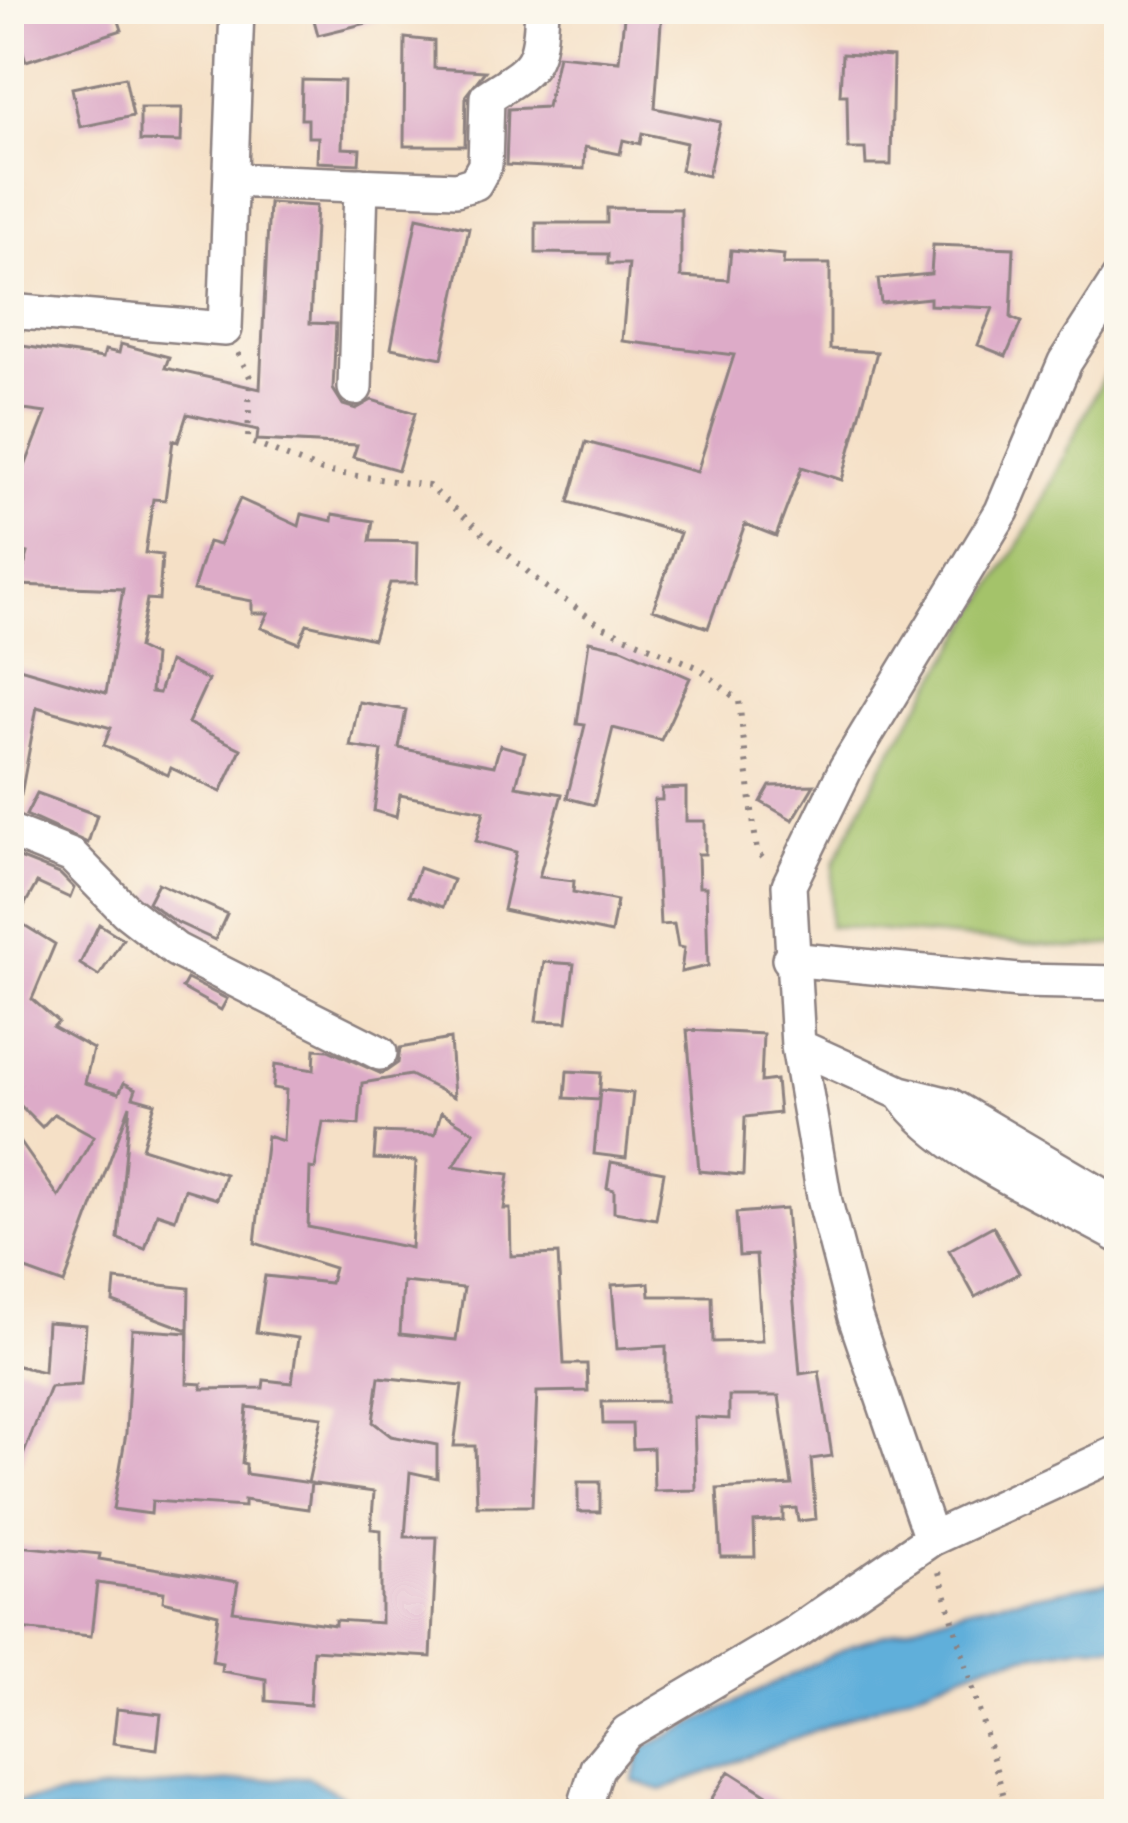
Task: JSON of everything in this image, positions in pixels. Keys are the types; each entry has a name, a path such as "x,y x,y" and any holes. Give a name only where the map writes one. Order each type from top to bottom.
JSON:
{"street":[{"path":"9,311 225,329 237,9"},
{"path":"230,180 456,189 476,183 485,165 487,97 531,70 540,56 542,9"},
{"path":"356,388 362,185"},
{"path":"931,1539 849,1294 825,1202 798,1046 789,885 846,768 1002,512 1065,362 1119,278"},
{"path":"9,831 72,856 126,911 176,950 380,1053"},
{"path":"790,959 1019,981 1119,983"},
{"path":"798,1046 901,1093 949,1105 1119,1204"},
{"path":"901,1093 914,1111 956,1144 1119,1236"},
{"path":"590,1814 587,1800 597,1768 627,1732 796,1632 931,1539 1119,1452"}],"path":[{"path":"225,329 250,377 248,441 322,471 429,486 543,585 602,626 699,668 739,701 757,852 789,885"},
{"path":"946,1601 1009,1814"}],"green space":[{"path":"1119,345 1119,944 1075,948 829,926 834,863 881,768 1029,528"}],"water":[{"path":"1119,1580 1119,1646 1086,1646 990,1662 662,1790 633,1781 642,1749 854,1644 970,1607"},
{"path":"307,1777 376,1814 9,1814 9,1803 126,1788"}],"building":[{"path":"9,9 115,9 122,30 26,61"},
{"path":"311,9 386,9 387,18 318,35"},
{"path":"625,9 662,9 655,108 720,122 708,176 681,170 686,143 642,133 640,144 623,140 620,154 585,147 584,169 506,165 508,109 547,107 558,55 619,61"},
{"path":"405,38 434,41 434,68 485,71 466,95 465,146 404,146"},
{"path":"842,54 893,57 891,165 866,165 865,149 848,149 847,95 840,95"},
{"path":"125,77 133,116 80,127 72,88"},
{"path":"302,80 344,81 342,148 360,149 359,164 317,162 318,137 308,137 308,119 301,119"},
{"path":"140,108 182,108 181,142 140,141"},
{"path":"269,203 316,206 310,323 336,324 333,389 343,405 356,409 372,400 415,413 398,470 353,457 357,445 257,440 258,430 187,414 178,442 173,440 165,500 153,499 145,553 162,555 159,600 147,599 138,648 154,656 151,692 159,693 169,662 208,680 188,723 241,749 221,792 171,768 168,775 104,745 111,728 37,707 21,795 9,794 9,665 106,693 123,589 19,585 28,553 9,549 9,507 46,413 9,408 9,344 103,358 105,350 119,353 121,344 169,357 165,368 260,389"},
{"path":"607,208 681,209 681,277 728,280 731,250 784,255 783,264 830,264 830,349 877,352 842,480 802,467 776,536 745,524 708,628 653,609 680,533 569,502 586,442 697,472 734,355 622,341 629,264 608,264 608,254 536,253 536,223 607,223"},
{"path":"417,217 469,228 442,358 391,348"},
{"path":"933,245 1014,248 1011,318 1021,322 1006,356 978,345 993,308 930,305 930,298 881,303 878,279 931,274"},
{"path":"240,499 299,526 302,514 332,521 333,514 373,521 370,541 418,542 417,583 390,583 373,639 307,624 299,643 261,628 268,613 252,613 252,601 193,590 208,542 219,545"},
{"path":"589,641 622,648 690,678 661,740 613,728 594,805 567,798 585,725 577,724"},
{"path":"359,702 406,710 399,748 494,766 500,745 525,752 516,786 562,794 539,877 574,881 573,892 617,901 611,933 503,910 516,852 476,841 484,811 400,795 396,817 374,811 382,751 350,746"},
{"path":"814,785 793,820 761,802 770,786"},
{"path":"686,788 686,821 705,821 705,854 698,854 699,887 706,887 708,966 681,972 684,948 678,947 674,924 660,925 654,800 662,800 662,789"},
{"path":"37,793 97,815 88,843 26,815"},
{"path":"12,855 60,874 74,888 70,898 37,883 16,920 55,944 32,999 58,1022 53,1027 93,1049 85,1083 119,1093 124,1083 136,1089 133,1097 155,1103 142,1148 225,1174 217,1199 185,1189 175,1219 157,1213 145,1249 118,1239 130,1105 64,1284 9,1264 9,1126 59,1197 94,1136 54,1114 42,1127 9,1094"},
{"path":"419,868 453,880 443,907 409,895"},
{"path":"158,883 227,914 215,940 172,920 148,902"},
{"path":"99,924 123,939 99,976 80,964"},
{"path":"544,962 574,964 567,1022 536,1021"},
{"path":"187,979 227,999 221,1010 182,988"},
{"path":"687,1030 763,1034 761,1082 776,1080 779,1113 745,1117 743,1175 699,1171"},
{"path":"450,1039 454,1097 410,1075 362,1083 359,1125 323,1122 315,1169 310,1168 308,1227 411,1248 416,1161 374,1159 376,1132 435,1134 441,1112 474,1132 454,1166 509,1174 504,1209 510,1209 511,1256 558,1254 564,1364 587,1364 588,1391 537,1392 532,1506 477,1506 475,1446 454,1446 462,1386 379,1377 373,1422 391,1436 437,1445 437,1478 410,1472 405,1537 437,1537 431,1657 313,1650 310,1705 266,1701 266,1679 221,1671 222,1663 212,1661 218,1614 163,1601 164,1592 97,1583 91,1636 9,1628 9,1548 17,1550 18,1546 100,1554 99,1559 238,1582 233,1611 335,1625 335,1620 381,1623 381,1530 371,1529 374,1492 311,1483 308,1509 244,1500 244,1507 152,1501 151,1514 113,1509 126,1433 132,1329 188,1333 187,1383 202,1384 202,1389 263,1388 264,1380 292,1383 298,1338 256,1332 265,1276 330,1283 334,1268 255,1243 267,1136 283,1141 286,1090 273,1088 275,1064 314,1070 315,1049 328,1050 382,1074 398,1063 400,1048","holes":["403,1282 464,1288 456,1340 400,1334","247,1407 322,1417 308,1483 246,1474 242,1463"]},
{"path":"567,1071 601,1073 599,1100 565,1098"},
{"path":"600,1090 633,1093 626,1158 594,1154"},
{"path":"611,1162 664,1172 656,1219 614,1212 614,1190 607,1188"},
{"path":"786,1209 800,1374 819,1371 832,1456 811,1459 816,1519 798,1521 796,1508 783,1509 783,1520 754,1522 755,1557 721,1557 717,1489 792,1485 779,1396 729,1396 729,1419 694,1417 696,1490 654,1491 653,1448 633,1449 632,1424 603,1424 602,1402 666,1401 666,1346 617,1349 612,1285 649,1283 650,1296 712,1296 713,1342 762,1341 756,1255 739,1256 736,1213"},
{"path":"993,1226 1019,1273 975,1297 949,1250"},
{"path":"115,1280 189,1288 188,1330 113,1302"},
{"path":"47,1322 86,1325 81,1385 50,1387 9,1491 9,1364 44,1372"},
{"path":"578,1482 600,1482 600,1512 578,1512"},
{"path":"117,1709 161,1714 157,1749 113,1743"},
{"path":"729,1771 797,1814 702,1814"}]}
